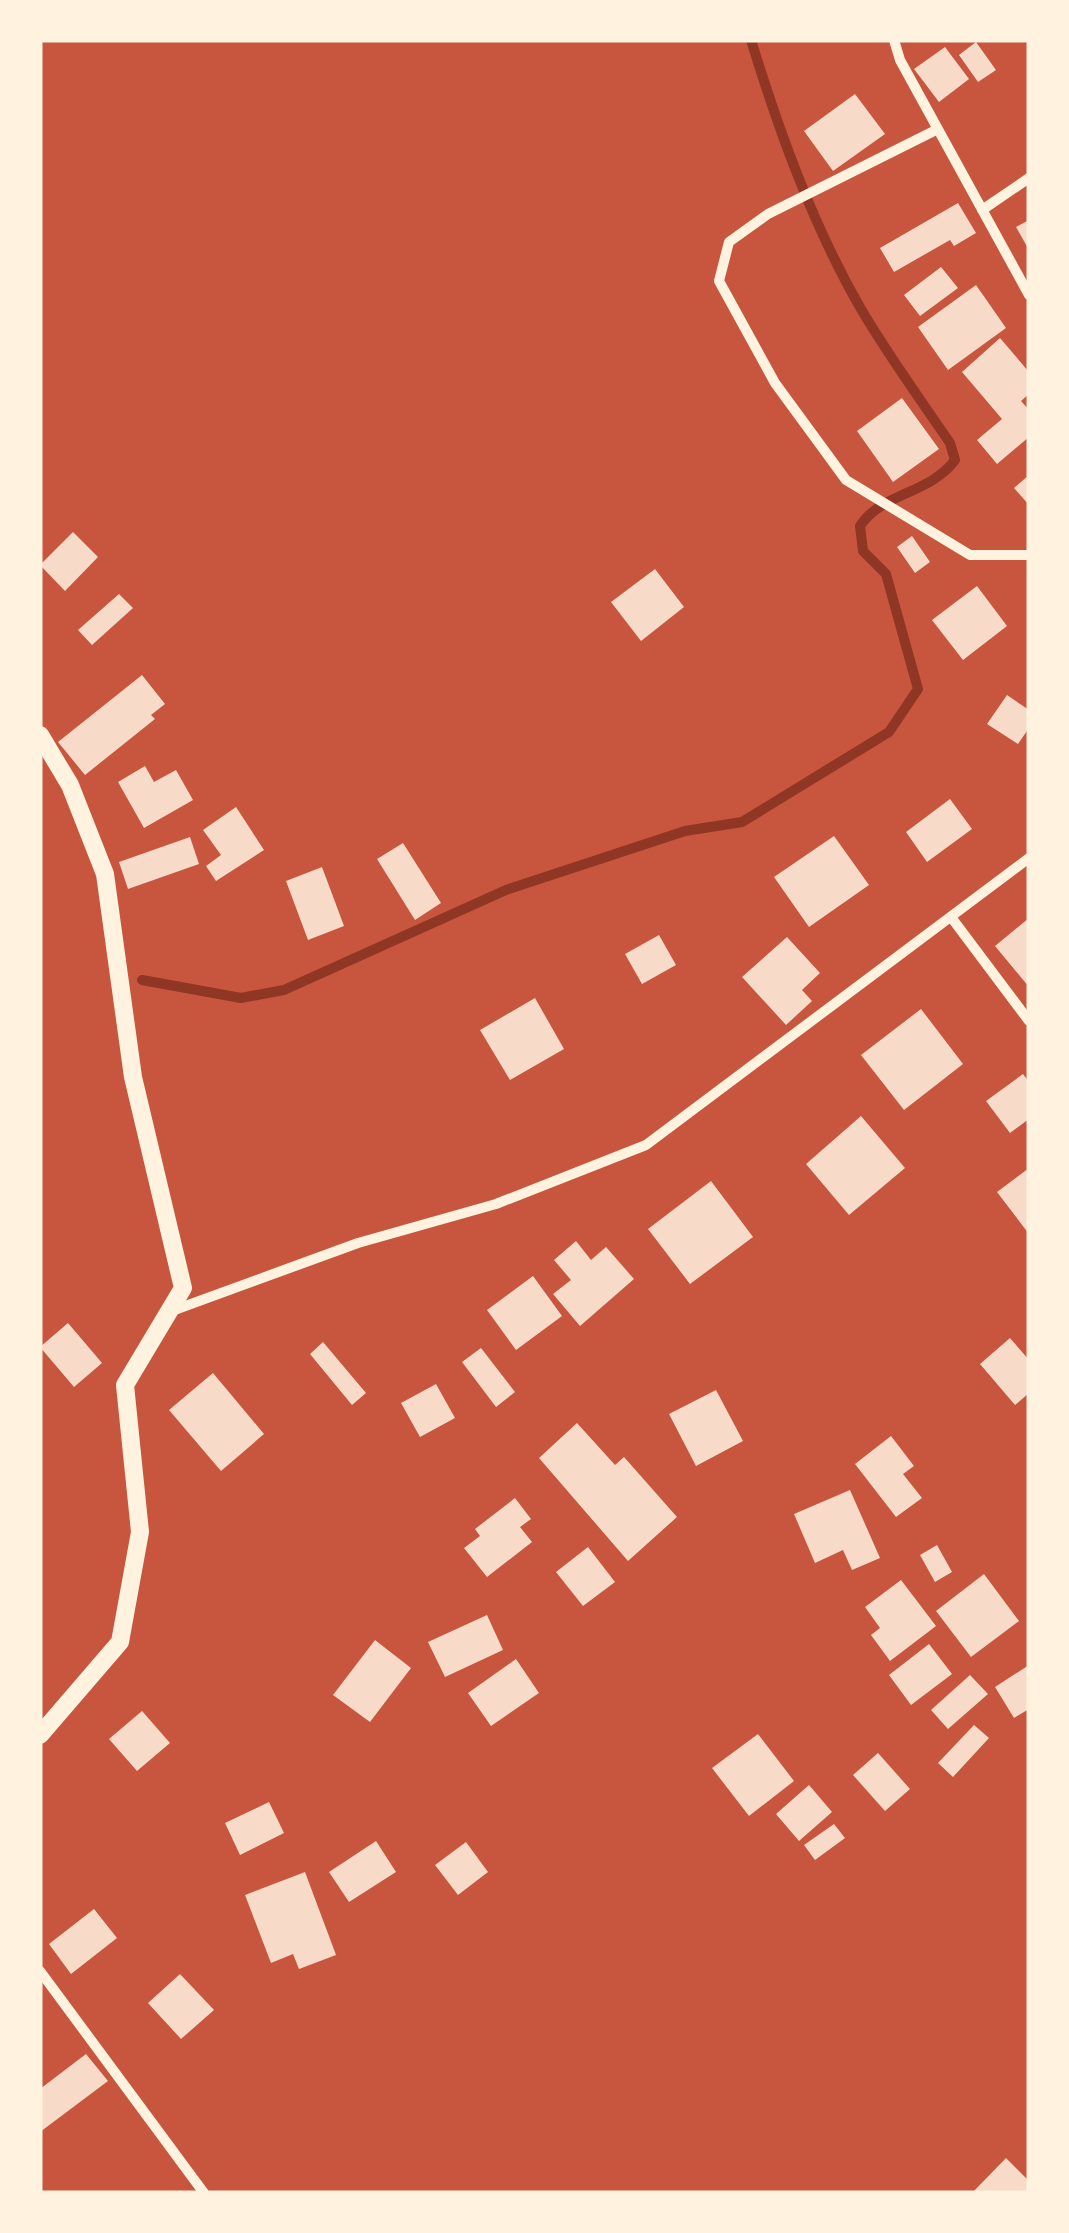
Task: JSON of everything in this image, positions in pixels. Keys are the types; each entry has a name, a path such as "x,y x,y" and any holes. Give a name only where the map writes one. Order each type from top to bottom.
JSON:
{"street":[{"path":"894,40 900,60 1029,295"},
{"path":"938,129 788,204 729,242 719,281 776,382 846,480 970,555 1029,555"},
{"path":"982,210 1029,178"},
{"path":"40,735 70,785 105,874 133,1076 183,1288 125,1384 140,1532 120,1642 40,1735"},
{"path":"168,1313 358,1243 496,1204 646,1145 1029,858"},
{"path":"951,918 1029,1020"},
{"path":"40,1971 204,2193"}],"building":[{"path":"976,42 996,70 978,82 959,55"},
{"path":"945,47 969,79 939,102 914,69"},
{"path":"855,94 885,134 833,171 804,131"},
{"path":"958,203 976,233 954,246 950,240 894,272 880,248"},
{"path":"1029,220 1029,250 1016,227"},
{"path":"941,267 958,288 920,316 904,295"},
{"path":"976,285 1006,328 948,370 918,327"},
{"path":"1000,338 1029,372 1029,394 1021,401 1029,410 1029,437 997,464 977,440 1002,419 962,372"},
{"path":"902,398 939,449 893,482 857,431"},
{"path":"1029,475 1029,505 1014,488"},
{"path":"73,532 98,557 65,591 40,565"},
{"path":"912,536 930,562 915,573 897,547"},
{"path":"655,569 684,607 641,641 611,602"},
{"path":"977,586 1007,626 963,660 932,620"},
{"path":"119,594 133,608 92,645 78,630"},
{"path":"142,675 165,704 151,715 155,719 85,775 58,742"},
{"path":"1007,695 1029,710 1029,728 1018,744 987,724"},
{"path":"145,766 154,782 176,770 193,800 144,828 118,782"},
{"path":"950,799 972,829 927,862 906,832"},
{"path":"236,807 264,850 216,881 206,866 221,855 203,830"},
{"path":"834,836 869,885 809,927 774,877"},
{"path":"190,837 199,864 128,889 119,862"},
{"path":"403,843 441,903 415,920 377,859"},
{"path":"322,867 344,926 308,940 286,881"},
{"path":"1029,918 1029,987 995,946"},
{"path":"659,935 676,965 642,984 625,954"},
{"path":"787,937 820,973 802,990 812,1001 786,1025 742,977"},
{"path":"535,998 564,1049 510,1080 480,1030"},
{"path":"921,1009 963,1064 904,1110 861,1055"},
{"path":"1023,1074 1029,1082 1029,1119 1010,1133 986,1101"},
{"path":"861,1116 905,1168 849,1215 806,1164"},
{"path":"1029,1168 1029,1234 997,1192"},
{"path":"711,1181 753,1237 690,1284 648,1229"},
{"path":"576,1241 591,1260 606,1247 634,1279 580,1326 553,1294 571,1280 554,1260"},
{"path":"533,1276 562,1316 516,1350 487,1310"},
{"path":"68,1323 102,1363 74,1387 40,1347"},
{"path":"1010,1338 1029,1360 1029,1393 1015,1405 980,1364"},
{"path":"323,1342 366,1393 352,1405 310,1354"},
{"path":"481,1348 515,1392 496,1407 462,1362"},
{"path":"213,1373 264,1434 221,1471 169,1410"},
{"path":"436,1384 455,1418 420,1437 401,1403"},
{"path":"716,1390 743,1441 696,1466 669,1414"},
{"path":"577,1423 615,1465 624,1457 677,1517 628,1561 539,1458"},
{"path":"891,1436 914,1466 903,1474 922,1498 896,1517 855,1464"},
{"path":"850,1490 880,1558 852,1570 843,1550 815,1563 794,1514"},
{"path":"515,1498 531,1519 520,1527 532,1542 487,1577 464,1548 480,1536 475,1529"},
{"path":"937,1545 952,1572 935,1582 920,1555"},
{"path":"588,1547 615,1582 583,1606 556,1572"},
{"path":"984,1574 1019,1621 971,1657 936,1611"},
{"path":"901,1580 936,1626 890,1661 871,1635 880,1628 865,1607"},
{"path":"487,1615 503,1650 445,1677 428,1642"},
{"path":"375,1640 411,1668 370,1722 333,1695"},
{"path":"929,1644 952,1674 911,1705 889,1675"},
{"path":"516,1659 539,1693 491,1726 468,1693"},
{"path":"1029,1665 1029,1709 1014,1718 995,1687"},
{"path":"970,1675 988,1694 948,1729 931,1710"},
{"path":"142,1711 170,1743 137,1771 109,1739"},
{"path":"974,1725 989,1738 953,1777 938,1763"},
{"path":"758,1734 794,1781 749,1816 712,1768"},
{"path":"878,1753 910,1789 885,1811 853,1775"},
{"path":"809,1785 832,1812 799,1841 776,1814"},
{"path":"269,1802 284,1833 240,1855 225,1823"},
{"path":"834,1824 845,1838 815,1860 804,1845"},
{"path":"376,1841 396,1872 349,1902 329,1872"},
{"path":"466,1842 488,1872 458,1895 435,1865"},
{"path":"305,1872 336,1955 299,1969 293,1954 271,1963 245,1895"},
{"path":"94,1909 117,1938 71,1974 49,1944"},
{"path":"180,1974 214,2010 181,2039 148,2003"},
{"path":"86,2054 108,2081 40,2132 40,2089"},
{"path":"1006,2158 1029,2181 1029,2193 972,2193"}],"waterway":[{"path":"142,980 241,998 284,990 506,890 685,831 742,822 889,732 918,689 886,574 863,551 860,526 880,507 933,480 955,460 950,443 871,326 828,245 785,143 751,40"}]}
